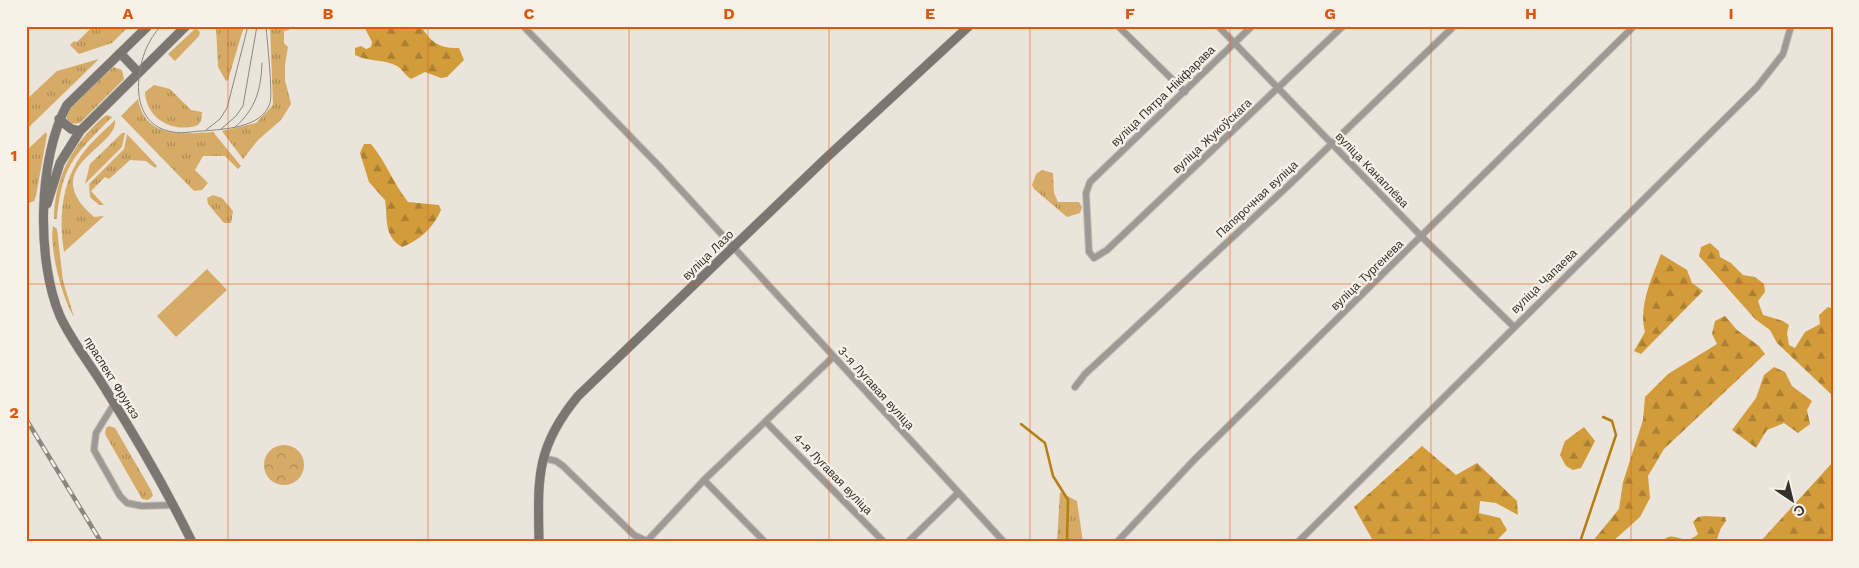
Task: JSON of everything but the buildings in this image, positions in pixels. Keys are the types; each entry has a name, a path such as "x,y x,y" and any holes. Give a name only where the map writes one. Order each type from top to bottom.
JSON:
{"main road":[{"name":"праспект Фрунзэ","path":"148,26 67,105 59,119 43,189 47,260 60,315 173,504 192,542"},
{"name":"праспект Фрунзэ","path":"44,216 60,163 80,131 186,26"},
{"name":"вуліца Лазо","path":"539,542 538,491 543,458 558,424 578,396 968,26"},
{"path":"120,53 138,72"},
{"path":"59,119 71,129 80,131"}],"street":[{"name":"3-я Лугавая вуліца","path":"523,26 734,247 833,358 1004,542"},
{"path":"1118,26 1185,92"},
{"name":"вуліца Канаплёва","path":"1218,26 1422,237 1513,326"},
{"name":"вуліца Пятра Нікіфарава","path":"1090,182 1252,26"},
{"name":"вуліца Жукоўскага","path":"1090,182 1086,193 1089,252 1094,258 1107,250 1278,90 1343,26"},
{"name":"Папярочная вуліца","path":"1075,387 1090,369 1332,144 1454,26"},
{"name":"вуліца Тургенева","path":"1117,542 1195,459 1634,26"},
{"name":"вуліца Чапаева","path":"1298,542 1513,326 1763,80 1783,54 1791,26"},
{"path":"543,458 563,466 634,535 648,541 704,480 833,358"},
{"path":"114,404 96,432 94,450 120,496 127,503 142,506 173,504"},
{"name":"4-я Лугавая вуліца","path":"766,422 884,542"},
{"path":"704,480 766,542"},
{"path":"908,542 958,493"}],"green space":[{"path":"93,26 129,26 112,43 79,54 70,45 74,41 77,42"},
{"path":"216,26 244,26 228,80 226,81 218,67"},
{"path":"270,26 288,26 289,30 284,31 284,43 288,47 285,80 291,104 281,120 258,140 243,159 222,131 256,123 273,105"},
{"path":"367,26 421,26 432,40 441,46 459,48 464,60 447,77 441,78 425,72 411,79 399,67 392,64 355,55 355,48 361,46 366,49 371,47 372,42 365,28"},
{"path":"196,28 200,32 199,36 175,61 168,54"},
{"path":"99,59 26,130 26,100 57,71"},
{"path":"113,67 122,70 124,79 80,123 71,124 67,120 67,111"},
{"path":"154,85 170,89 191,110 202,112 201,121 198,125 189,127 171,126 156,117 150,110 145,92"},
{"path":"138,99 142,112 148,121 157,128 178,133 213,132 241,166 238,169 225,156 203,156 195,170 208,183 202,190 194,191 121,116"},
{"path":"107,115 112,117 88,141 67,173 62,185 57,219 54,219 57,194 69,158 83,137"},
{"path":"115,120 113,130 76,171 73,184 78,199 94,217 104,216 64,252 62,241 63,206 72,172 77,162 94,140"},
{"path":"46,132 36,196 34,201 29,203 26,201 26,151"},
{"path":"122,133 125,133 122,147 85,184 90,164"},
{"path":"127,134 157,166 155,168 146,161 130,160 109,179 105,177 91,191 104,205 99,205 90,197 89,184 124,149"},
{"path":"364,144 371,144 408,202 439,205 441,210 425,233 415,241 402,247 396,243 389,232 385,200 369,182 360,153"},
{"path":"1042,170 1053,173 1054,193 1058,202 1079,202 1082,207 1080,213 1067,217 1034,189 1032,185 1036,174"},
{"path":"213,195 222,198 233,211 231,223 224,223 208,204 207,198"},
{"path":"53,226 57,229 63,281 74,317 65,298 58,273 53,247"},
{"path":"1710,243 1719,251 1720,257 1731,263 1743,275 1755,277 1764,284 1765,292 1758,301 1763,315 1783,321 1789,325 1787,333 1789,345 1795,348 1805,332 1820,324 1819,315 1828,307 1833,309 1833,396 1777,343 1770,330 1755,319 1699,256 1701,247"},
{"path":"1661,254 1687,270 1692,283 1703,291 1641,354 1634,351 1645,332 1643,312 1645,302 1650,282"},
{"path":"207,269 227,290 176,337 157,316"},
{"path":"1725,316 1737,330 1759,346 1765,354 1664,449 1648,476 1650,498 1640,517 1612,542 1592,542 1619,509 1623,482 1643,420 1645,397 1668,374 1717,344 1712,334 1715,321"},
{"path":"1774,367 1785,372 1792,386 1812,401 1807,410 1810,424 1798,433 1784,423 1767,430 1756,448 1732,430 1756,398 1764,375"},
{"path":"109,426 115,428 151,490 153,496 148,500 142,499 105,434 106,428"},
{"path":"1584,427 1595,441 1581,468 1573,470 1566,466 1560,455 1565,441"},
{"path":"284,445 298,451 304,465 298,479 284,485 270,479 264,465 270,451"},
{"path":"1422,446 1456,475 1477,463 1517,501 1518,515 1496,503 1480,501 1479,513 1500,518 1507,530 1495,542 1370,542 1372,539 1354,507"},
{"path":"1833,450 1833,542 1760,542 1832,463"},
{"path":"1060,492 1077,501 1083,542 1057,542"},
{"path":"1698,517 1725,517 1726,521 1721,528 1716,542 1661,542 1670,537 1692,538 1698,534 1693,522"}],"waterway":[{"path":"1580,542 1616,435 1612,421 1603,417"},
{"path":"1021,424 1045,443 1053,476 1068,500 1067,542"}],"tram line":[{"path":"161,26 148,44 143,57 138,87 139,96 144,113 149,120 163,130 180,133 242,126 259,118 266,111 271,97 266,26"},
{"path":"206,130 220,119 227,108 248,26"},
{"path":"221,129 236,116 243,106 257,26"},
{"path":"235,127 253,106 259,90 262,63"}],"railway":[{"path":"26,419 101,542"}]}
